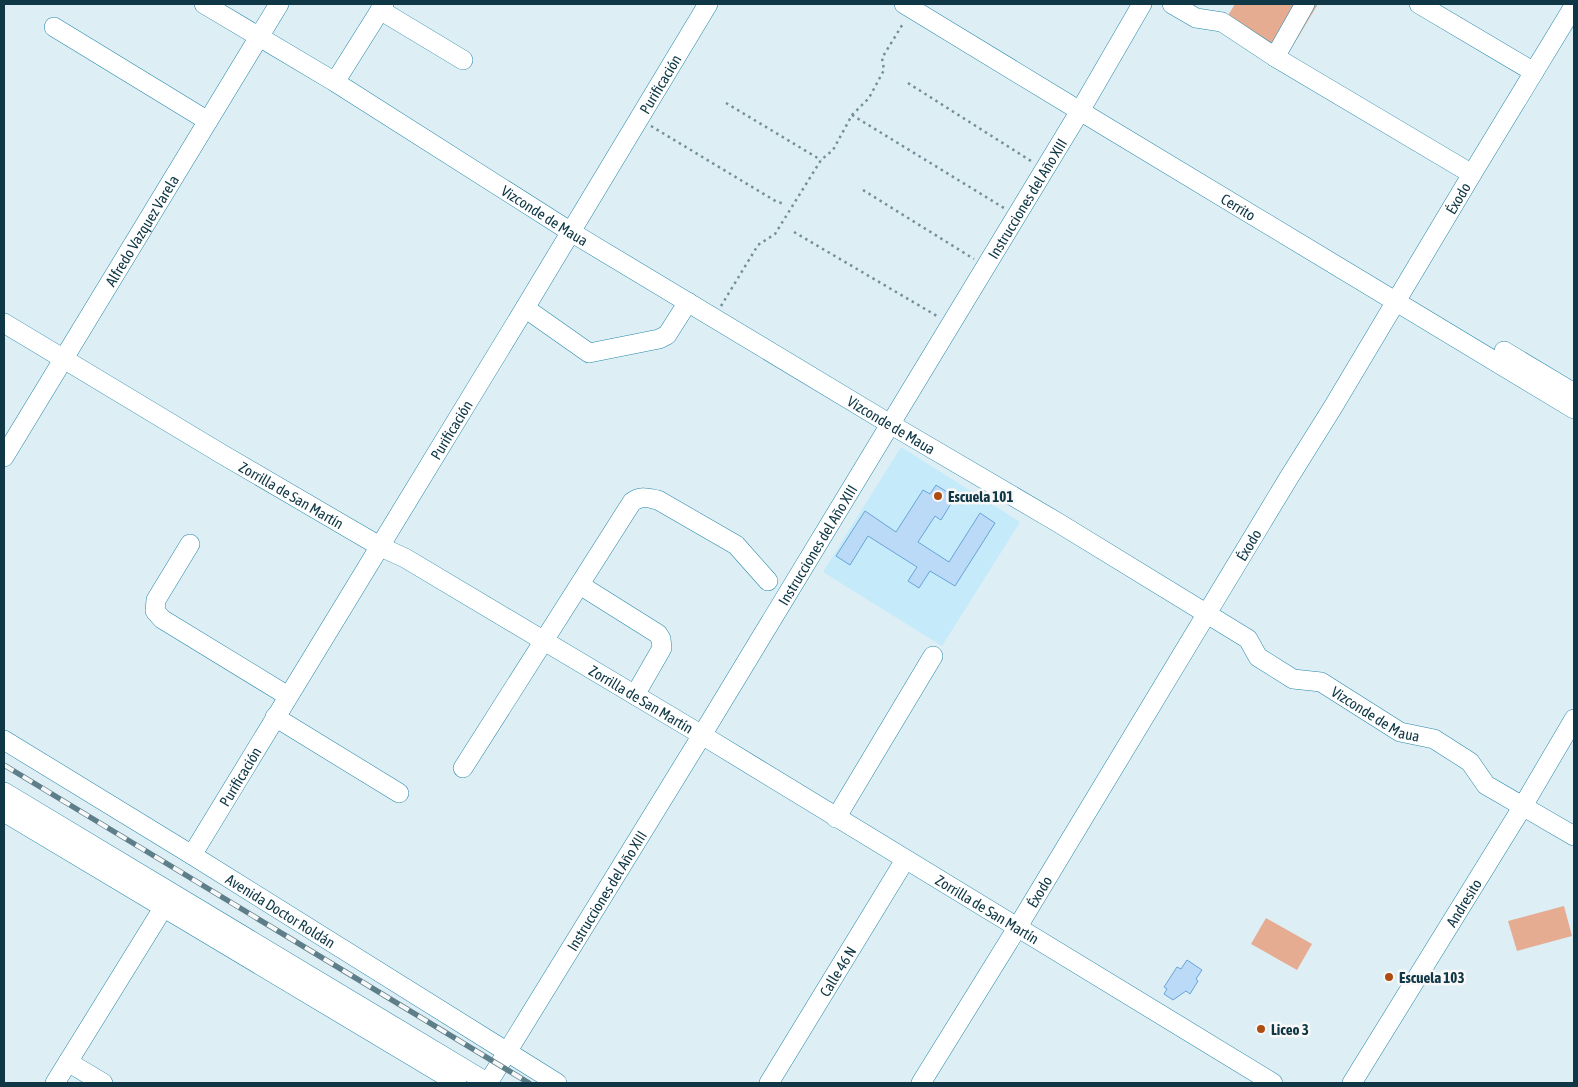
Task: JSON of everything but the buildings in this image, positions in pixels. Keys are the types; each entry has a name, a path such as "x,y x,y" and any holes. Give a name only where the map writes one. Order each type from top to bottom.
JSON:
{"street":[{"name":"Vizconde de Maua","path":"204,4 335,82 571,232 1057,522 1248,639 1258,657 1292,679 1320,682 1400,732 1434,738 1470,762 1486,785 1574,836"},
{"name":"Alfredo Vazquez Varela","path":"4,457 279,4"},
{"name":"Purificación","path":"192,855 381,547 708,4"},
{"name":"Instrucciones del Año XIII","path":"488,1083 702,736 1083,106 1142,4"},
{"path":"1172,4 1196,18 1222,22 1275,57 1472,174"},
{"path":"1275,57 1305,4"},
{"path":"1419,4 1534,72"},
{"name":"Cerrito","path":"914,5 1400,296 1574,393"},
{"name":"Éxodo","path":"921,1083 1017,928 1574,6"},
{"path":"335,82 382,7 463,60"},
{"path":"54,27 208,121"},
{"name":"Cerrito","path":"1400,296 1574,409"},
{"path":"525,308 589,353 659,340 667,335 688,302"},
{"name":"Zorrilla de San Martín","path":"4,323 220,453 381,547 405,558 543,640 1274,1083"},
{"path":"463,768 543,640 632,502 637,498 644,497 658,500 736,545 768,581"},
{"path":"190,544 156,600 155,611 162,619 288,696"},
{"path":"580,585 658,634 661,639 662,648 634,695"},
{"path":"836,818 933,656"},
{"path":"276,718 399,794"},
{"name":"Andresito","path":"1352,1083 1524,806 1574,719"},
{"name":"Avenida Doctor Roldán","path":"4,740 557,1083"},
{"path":"4,792 168,900 457,1083"},
{"path":"4,812 168,900 488,1083"},
{"name":"Calle 46 N","path":"769,1083 905,860"},
{"path":"55,1083 168,900"},
{"path":"68,1062 103,1083"}],"path":[{"path":"714,318 758,245 775,234 821,160 833,150 852,114 869,98 884,70 882,58 914,5"},
{"path":"908,83 1044,169"},
{"path":"726,103 821,160"},
{"path":"852,114 1016,215"},
{"path":"639,120 658,129 777,202 782,203"},
{"path":"863,190 985,267"},
{"path":"794,232 950,324"}],"shaded area":[{"path":"1235,4 1318,4 1288,54 1227,17"},
{"path":"901,447 1020,522 942,646 823,572"},
{"path":"1564,906 1572,936 1517,951 1508,921"},
{"path":"1266,918 1312,944 1297,970 1251,944"}],"railway":[{"path":"4,765 529,1083"}],"place":[{"name":"Escuela 101","path":"938,496"},
{"name":"Escuela 103","path":"1389,977"},
{"name":"Liceo 3","path":"1261,1029"}]}
